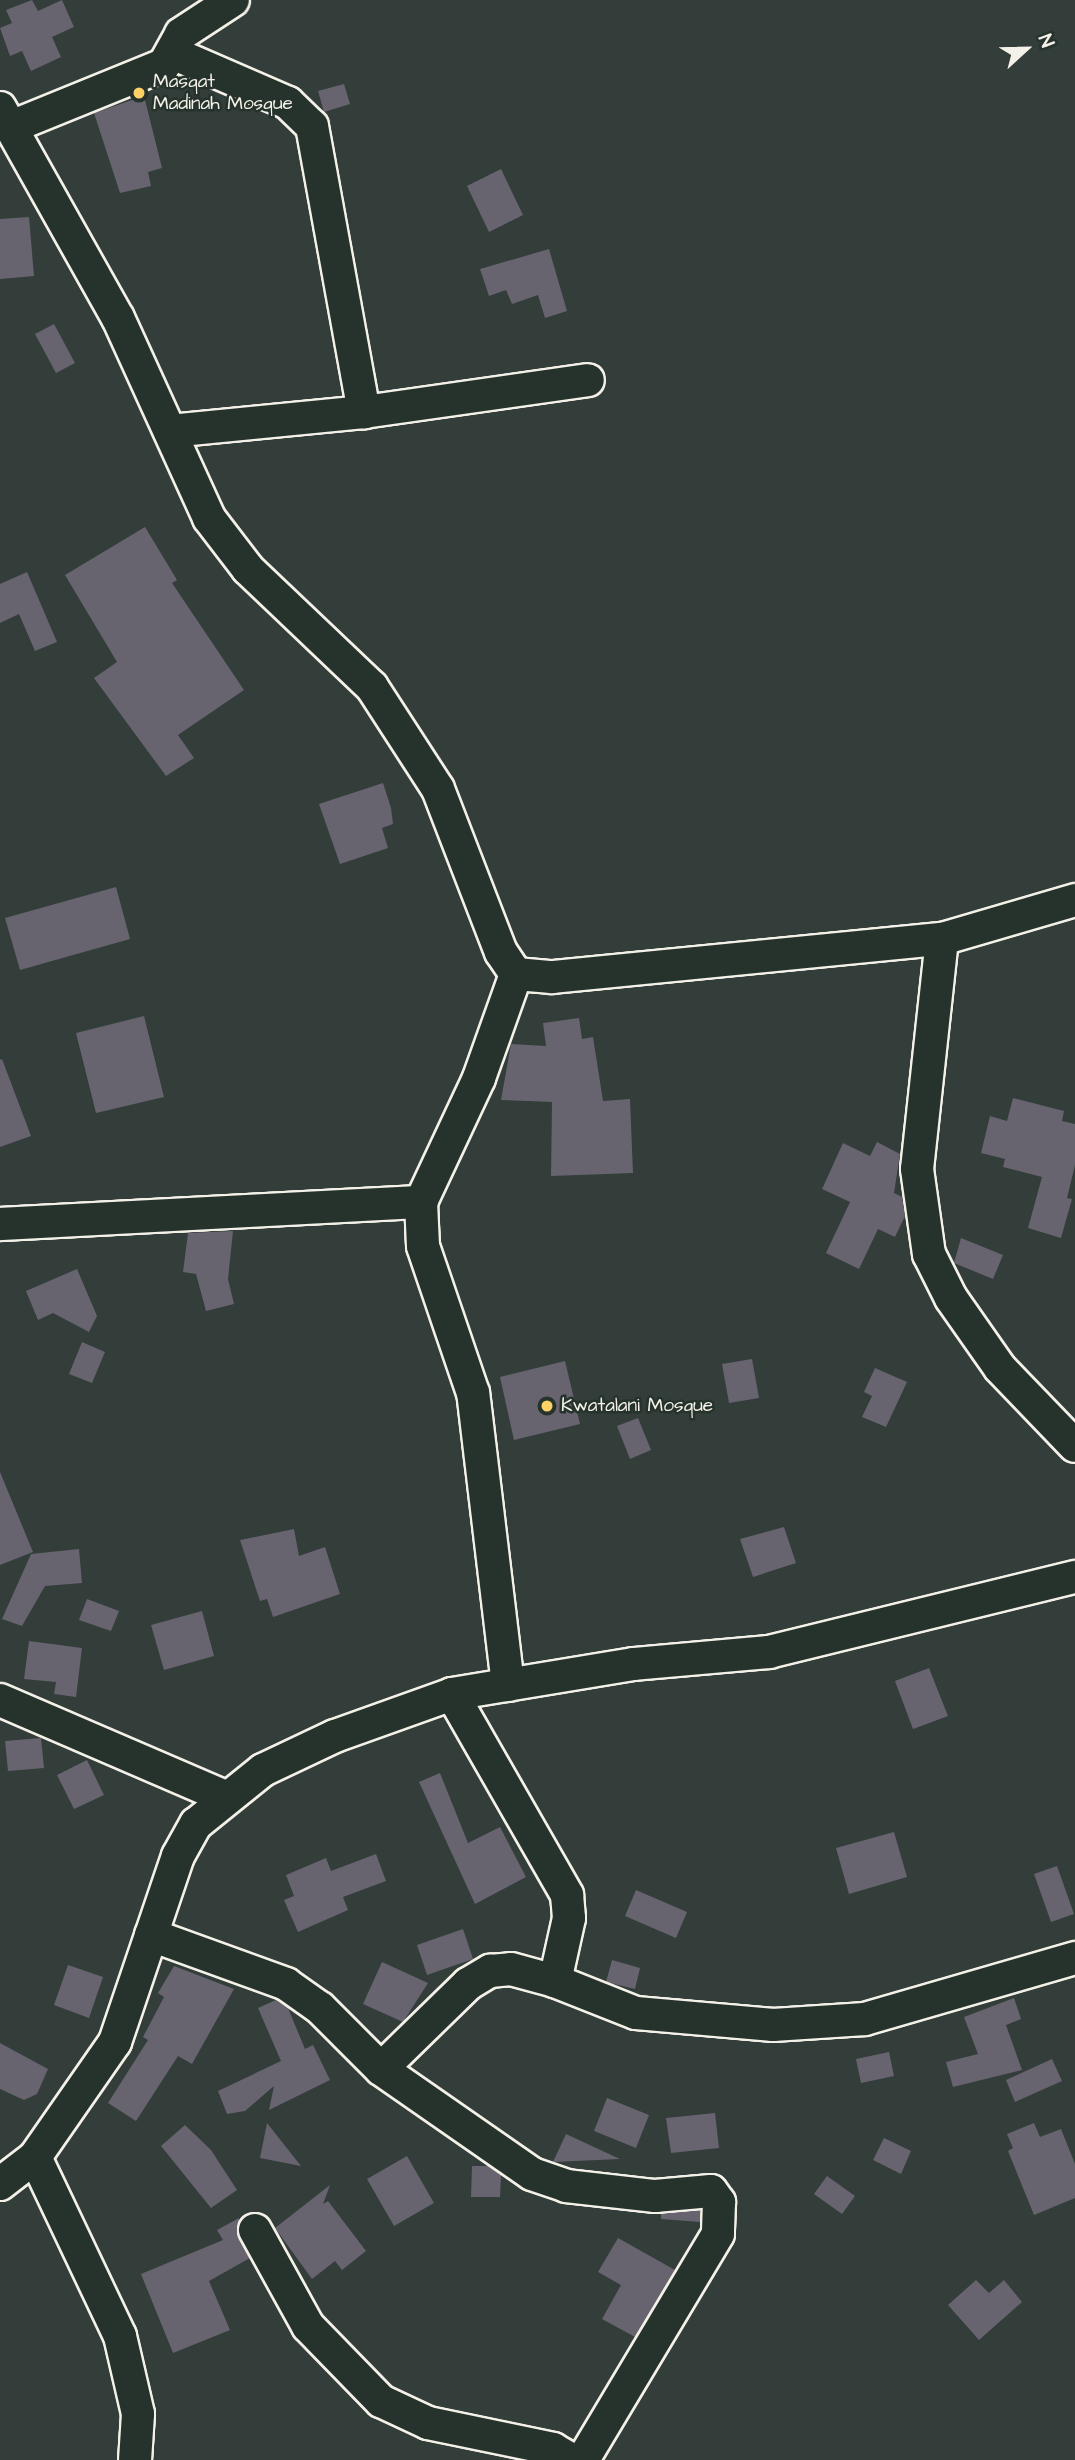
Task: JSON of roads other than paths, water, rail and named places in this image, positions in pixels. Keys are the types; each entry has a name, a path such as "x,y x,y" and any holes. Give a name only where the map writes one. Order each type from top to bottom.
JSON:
{"street":[{"path":"233,0 181,34 175,54 134,81 6,117 118,318 209,518 248,569 372,687 438,789 501,952 516,974"},
{"path":"175,54 288,103 312,126 364,412"},
{"path":"170,431 364,412 588,380"},
{"path":"516,974 552,977 942,939 1075,900"},
{"path":"942,939 917,1169 929,1254 951,1298 1000,1368 1075,1446"},
{"path":"508,1685 473,1393 422,1246 421,1202 480,1078 516,974"},
{"path":"0,1224 421,1202"},
{"path":"0,2184 34,2157 115,2042 178,1856 196,1824 225,1797 263,1770 335,1736 452,1694 646,1662 768,1652 1075,1577"},
{"path":"452,1694 567,1895 569,1917 555,1982"},
{"path":"0,1700 225,1797"},
{"path":"151,1935 286,1984 320,2008 381,2069 532,2175 566,2186 655,2196 711,2192 719,2202 718,2234 583,2460"},
{"path":"381,2069 468,1984 490,1971 511,1969 555,1982 636,2013 773,2025 865,2019 1075,1958"},
{"path":"34,2157 120,2336 138,2414 135,2460"},
{"path":"255,2230 308,2326 381,2401 428,2423 553,2449 572,2460"}],"place":[{"name":"Masqat Madinah Mosque","path":"139,93"},
{"name":"Kwatalani Mosque","path":"547,1406"}]}
